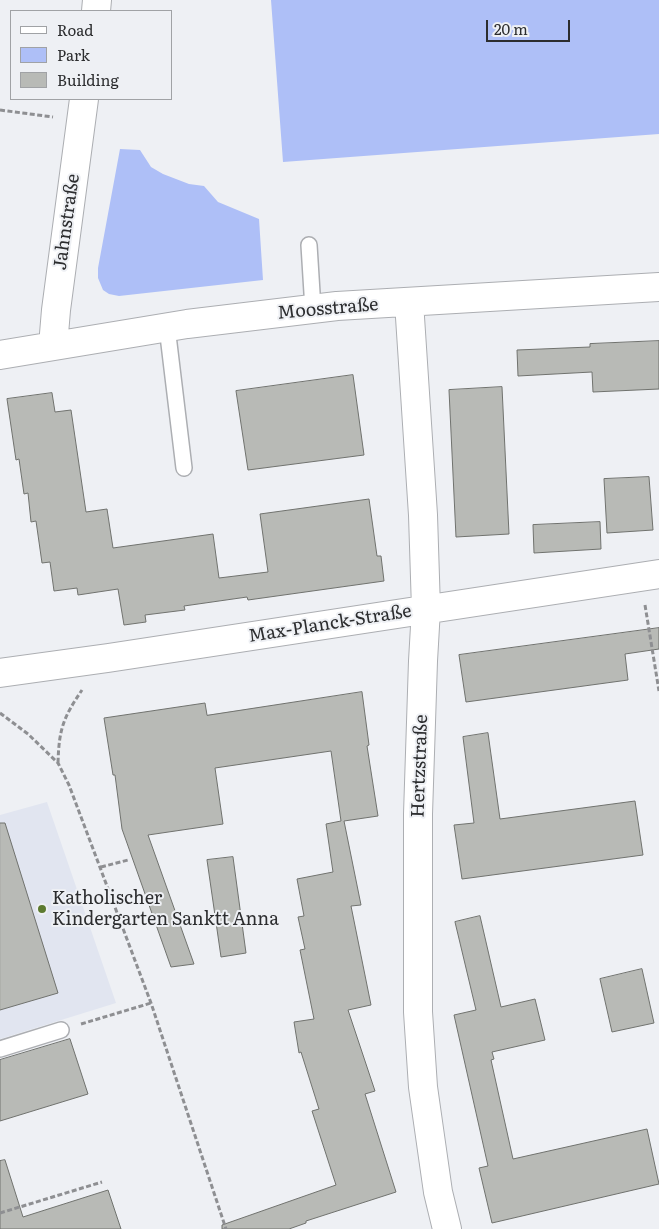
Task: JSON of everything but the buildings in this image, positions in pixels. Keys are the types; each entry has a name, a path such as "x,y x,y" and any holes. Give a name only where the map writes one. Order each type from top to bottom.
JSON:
{"street":[{"name":"Jahnstraße","path":"53,346 56,310 83,110"},
{"name":"Moosstraße","path":"0,355 166,327 313,309 659,287"},
{"name":"Hertzstraße","path":"409,302 423,516 426,609 418,814 418,1012 424,1096 438,1192 447,1229"},
{"name":"Max-Planck-Straße","path":"0,673 650,575"}],"lane":[{"path":"309,246 313,309"},
{"path":"166,327 184,468"},
{"path":"0,1049 62,1030"}],"path":[{"path":"0,110 83,110"},
{"path":"650,575 659,691"},
{"path":"58,763 59,736 68,710 87,681 108,658"},
{"path":"0,713 28,734 58,763 69,784 151,1004 226,1229"},
{"path":"101,868 128,860"},
{"path":"62,1030 151,1004"},
{"path":"0,1213 102,1182"}],"shaded area":[{"name":"Katholischer Kindergarten Sanktt Anna","path":"47,802 116,1003 0,1039 0,815"}],"green space":[{"path":"271,0 659,0 659,134 283,162"},
{"path":"120,149 140,150 151,167 163,174 189,184 204,186 218,202 259,219 263,280 119,296 109,294 103,290 98,278 98,268"}],"place":[{"name":"Katholischer Kindergarten Sanktt Anna","path":"42,909"}]}
